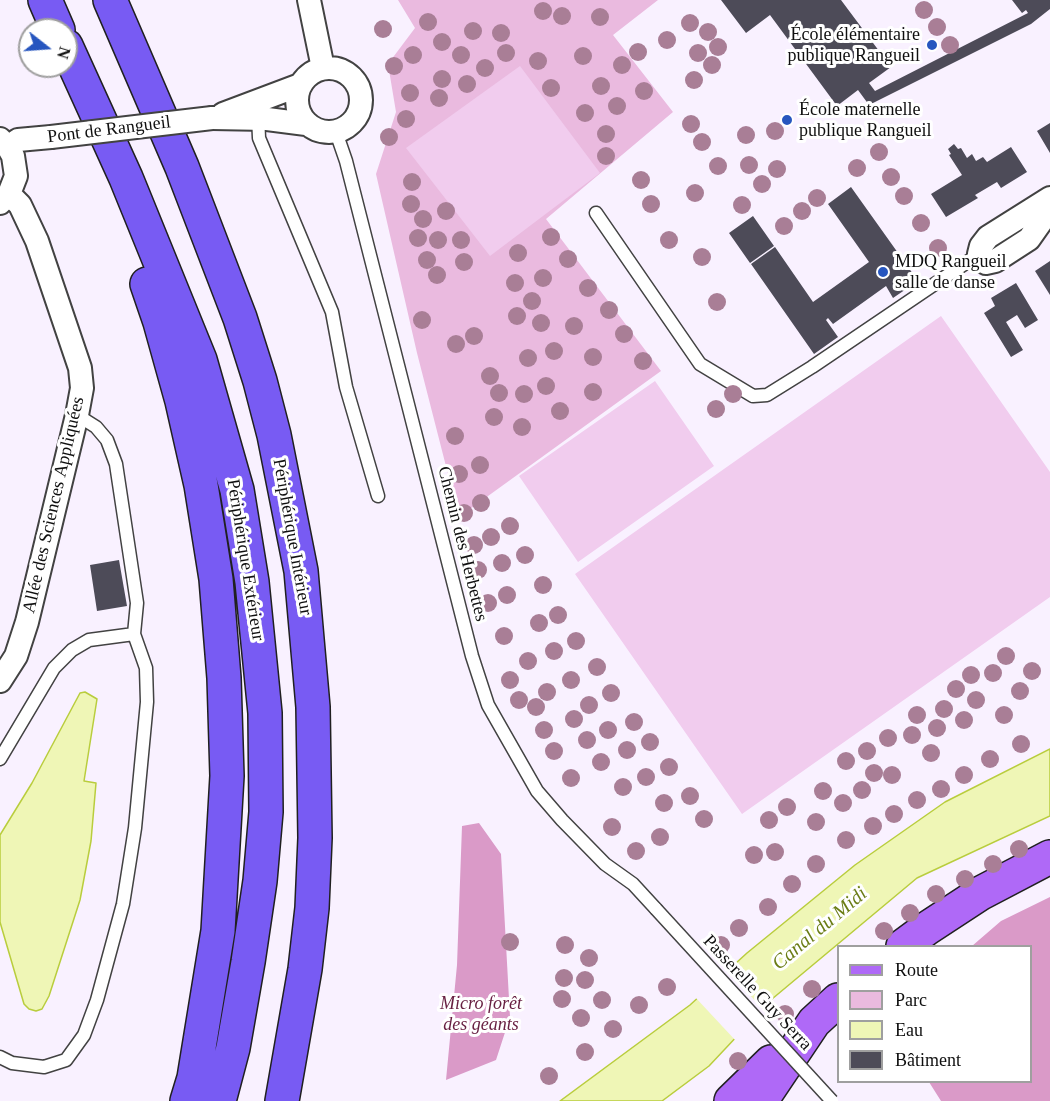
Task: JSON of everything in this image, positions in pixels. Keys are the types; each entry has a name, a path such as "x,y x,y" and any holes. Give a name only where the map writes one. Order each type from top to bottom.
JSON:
{"highway":[{"path":"45,0 53,18"},
{"name":"Périphérique Intérieur","path":"110,0 182,167 240,318 274,435 301,571 313,707 315,838 312,908 305,969 282,1101"},
{"name":"Périphérique Extérieur","path":"78,72 126,178 200,360 237,490 254,594 265,713 266,812 260,881 248,962 233,1048 219,1101"},
{"path":"126,178 134,250 160,322 182,401 201,485 216,579 224,678 227,776 218,932 194,1078 187,1101"}],"main road":[{"path":"904,945 981,893 1050,857"},
{"path":"731,1101 837,1001"},
{"path":"761,1101 814,1022"}],"street":[{"path":"309,0 323,68"},
{"path":"323,68 337,68 350,75 358,86 361,100 358,115 349,126 336,132 325,133 306,124 297,106 296,95 300,85 313,71 323,68"},
{"name":"Pont de Rangueil","path":"4,143 212,118 257,110 300,85"},
{"name":"Pont de Rangueil","path":"257,110 306,124"},
{"path":"4,143 16,165 16,176 4,198"},
{"name":"Allée des Sciences Appliquées","path":"0,681 16,657 27,622 82,388 80,368 37,241 20,205 4,198"},
{"path":"1050,198 988,237 981,246 979,254 981,260 986,263 995,261 1029,238 1050,209"}],"lane":[{"path":"257,110 259,138 332,312 346,387 378,496"},
{"name":"Chemin des Herbettes","path":"336,132 346,161 472,656 488,705 537,790 562,820 605,864 633,884 656,909"},
{"path":"596,213 700,364 753,396 767,395 812,368 979,254"},
{"path":"0,1057 12,1063 44,1068 66,1060 84,1035 97,1000 123,904 136,817 147,702 146,668 134,634 137,603 116,464 107,440 96,427 77,415"},
{"path":"0,759 54,668 72,650 89,640 134,634"},
{"name":"Passerelle Guy Serra","path":"656,909 832,1101"}],"green space":[{"path":"398,0 658,0 613,35 673,112 546,219 661,371 459,517 417,353 376,174 396,112 388,64 415,28"},
{"name":"Micro forêt des géants","path":"479,823 501,854 510,1017 496,1060 446,1080 457,965 462,826"},
{"path":"1050,897 1050,1101 941,1101 930,1083 1032,1083 1032,945 973,945 1001,921"}],"shaded area":[{"path":"520,66 600,173 490,256 406,148"},
{"path":"941,316 1050,472 1050,597 742,814 575,574"},
{"path":"655,381 714,466 578,562 519,476"}],"water":[{"path":"85,692 97,699 84,781 96,783 91,841 80,900 49,996 42,1009 36,1011 24,1004 0,922 0,835 32,783 80,693"},
{"name":"Canal du Midi","path":"1050,749 1050,816 917,878 772,999 709,1066 662,1101 560,1101 690,1005 747,953 855,865 945,802"}],"pier":[{"path":"725,969 765,1011 736,1041 695,997"}],"building":[{"path":"721,0 841,0 891,67 869,83 875,91 1028,13 1026,10 1022,13 1012,0 1050,0 1050,9 1031,24 869,105 858,90 837,106 770,15 746,33"},
{"path":"1050,123 1050,153 1037,131"},
{"path":"954,144 958,149 961,148 967,158 972,154 976,161 983,157 987,162 1011,147 1027,172 1001,188 997,182 975,195 978,198 946,217 931,194 962,175 949,155 951,154 948,149"},
{"name":"MDQ Rangueil salle de danse","path":"851,187 918,281 893,298 886,286 833,324 828,318 826,320 838,337 814,354 751,264 775,247 813,302 869,262 828,204"},
{"path":"753,216 774,246 750,263 729,233"},
{"path":"1050,261 1050,295 1035,271"},
{"path":"1016,283 1038,320 1025,328 1017,315 1006,322 1023,350 1011,357 984,313 995,306 991,298"},
{"path":"119,560 127,606 97,611 90,565"}],"place":[{"name":"École élémentaire publique Rangueil","path":"932,45"},
{"name":"École maternelle publique Rangueil","path":"787,120"},
{"name":"MDQ Rangueil salle de danse","path":"883,272"}]}
